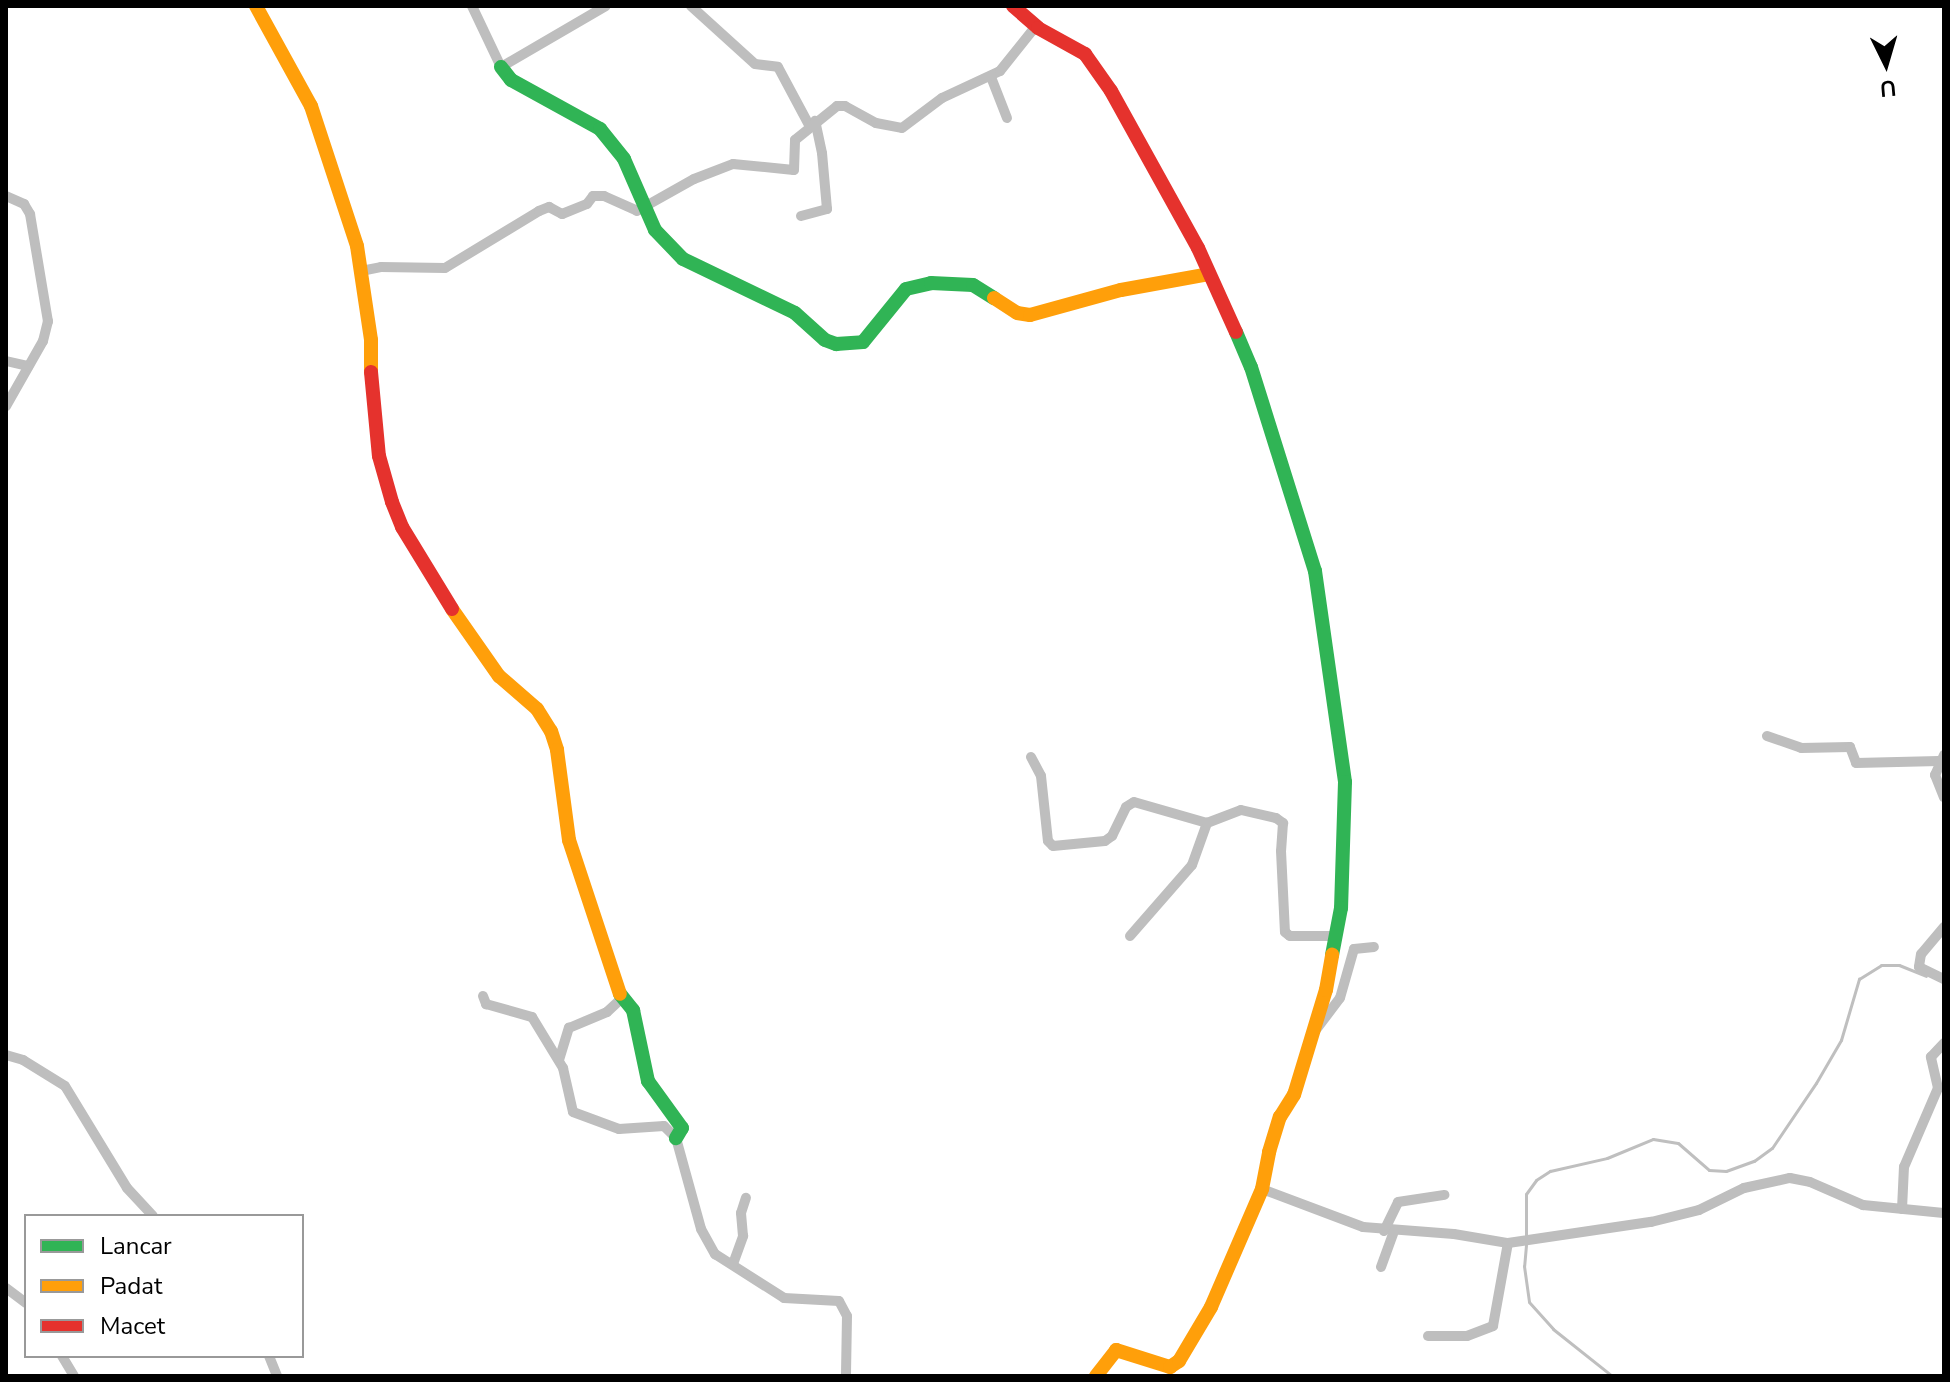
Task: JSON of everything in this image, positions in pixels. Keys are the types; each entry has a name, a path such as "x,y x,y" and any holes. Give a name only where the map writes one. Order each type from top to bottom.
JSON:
{"street":[{"path":"256,6 311,106 354,236 371,340 371,386 379,434 379,456 386,484 402,527 428,566 438,589 499,676 537,709 551,731 569,840 594,909 616,989 633,1010 648,1081 682,1128 676,1138"},
{"path":"472,6 501,67 511,80 600,129 624,159 655,230 683,259 795,313 825,340 836,344 863,342 906,289 931,283 973,285 1017,313 1030,315 1121,290 1209,274"},
{"path":"501,67 606,6"},
{"path":"691,6 755,64 778,67 812,123 822,153 827,209 801,216"},
{"path":"1013,6 1036,26 1085,54 1139,138 1209,274 1260,387 1315,571 1345,782 1341,908 1337,936 1314,1032 1294,1095 1280,1117 1262,1189 1211,1307 1179,1361 1170,1367 1161,1366 1116,1350 1096,1376"},
{"path":"361,271 381,267 445,268 539,211 549,207 562,214 587,204 593,196 604,196 632,212 694,179 733,164 794,170 795,140 812,123 841,105 876,123 902,128 942,98 991,77 1007,66 1036,26"},
{"path":"991,77 1007,118"},
{"path":"6,196 22,202 29,210 45,290 46,331 6,406"},
{"path":"6,361 28,366"},
{"path":"1767,736 1801,748 1850,747 1856,763 1942,758 1935,775 1944,797"},
{"path":"1031,757 1041,776 1048,841 1053,846 1105,841 1112,836 1126,807 1134,802 1207,823 1241,810 1282,821 1285,932 1290,936 1337,936"},
{"path":"1130,936 1192,865 1207,823"},
{"path":"1944,927 1932,938 1919,959 1924,972 1944,979"},
{"path":"1314,1032 1340,998 1354,949 1374,947"},
{"path":"483,996 486,1004 532,1017 559,1060 573,1112 619,1129 664,1126 676,1138 701,1229 715,1254 784,1298 839,1301 847,1316 846,1376"},
{"path":"559,1060 569,1028 607,1012 624,996"},
{"path":"1902,1209 1904,1167 1938,1088 1940,1068 1931,1057 1944,1043"},
{"path":"6,1055 23,1060 65,1086 127,1188 151,1214"},
{"path":"1262,1189 1323,1215 1389,1231 1444,1232 1508,1243 1651,1222 1699,1210 1744,1188 1790,1178 1810,1182 1863,1205 1944,1213"},
{"path":"1381,1267 1398,1202 1444,1195"},
{"path":"733,1264 743,1236 741,1213 746,1198"},
{"path":"1428,1336 1467,1336 1493,1326 1508,1243"},
{"path":"6,1288 24,1302"},
{"path":"63,1358 74,1376"}],"waterway":[{"path":"1526,1237 1526,1194 1536,1180 1550,1171 1607,1158 1653,1139 1678,1143 1709,1170 1726,1171 1754,1161 1772,1148 1841,1040 1859,979 1881,965 1899,965 1926,976"},
{"path":"1526,1245 1524,1266 1529,1302 1553,1329 1612,1376"}],"traffic: fast":[{"path":"501,67 511,80 600,129 624,159 655,230 683,259 795,313 825,340 836,344 863,342 906,289 931,283 973,285 994,298"},
{"path":"1236,332 1251,367 1315,571 1345,782 1341,908 1332,955"},
{"path":"620,994 633,1010 648,1081 682,1128 676,1138"}],"traffic: slow":[{"path":"256,6 311,106 357,246 371,340 371,372"},
{"path":"994,298 1017,313 1030,315 1121,290 1209,274"},
{"path":"452,609 499,676 537,709 551,731 557,750 569,840 620,994"},
{"path":"1096,1376 1116,1350 1170,1367 1179,1361 1211,1307 1262,1189 1280,1117 1294,1095 1326,990 1332,955"}],"traffic: jam":[{"path":"1013,6 1038,28 1085,54 1111,91 1198,248 1236,332"},
{"path":"371,372 379,456 392,502 402,527 452,609"}]}
